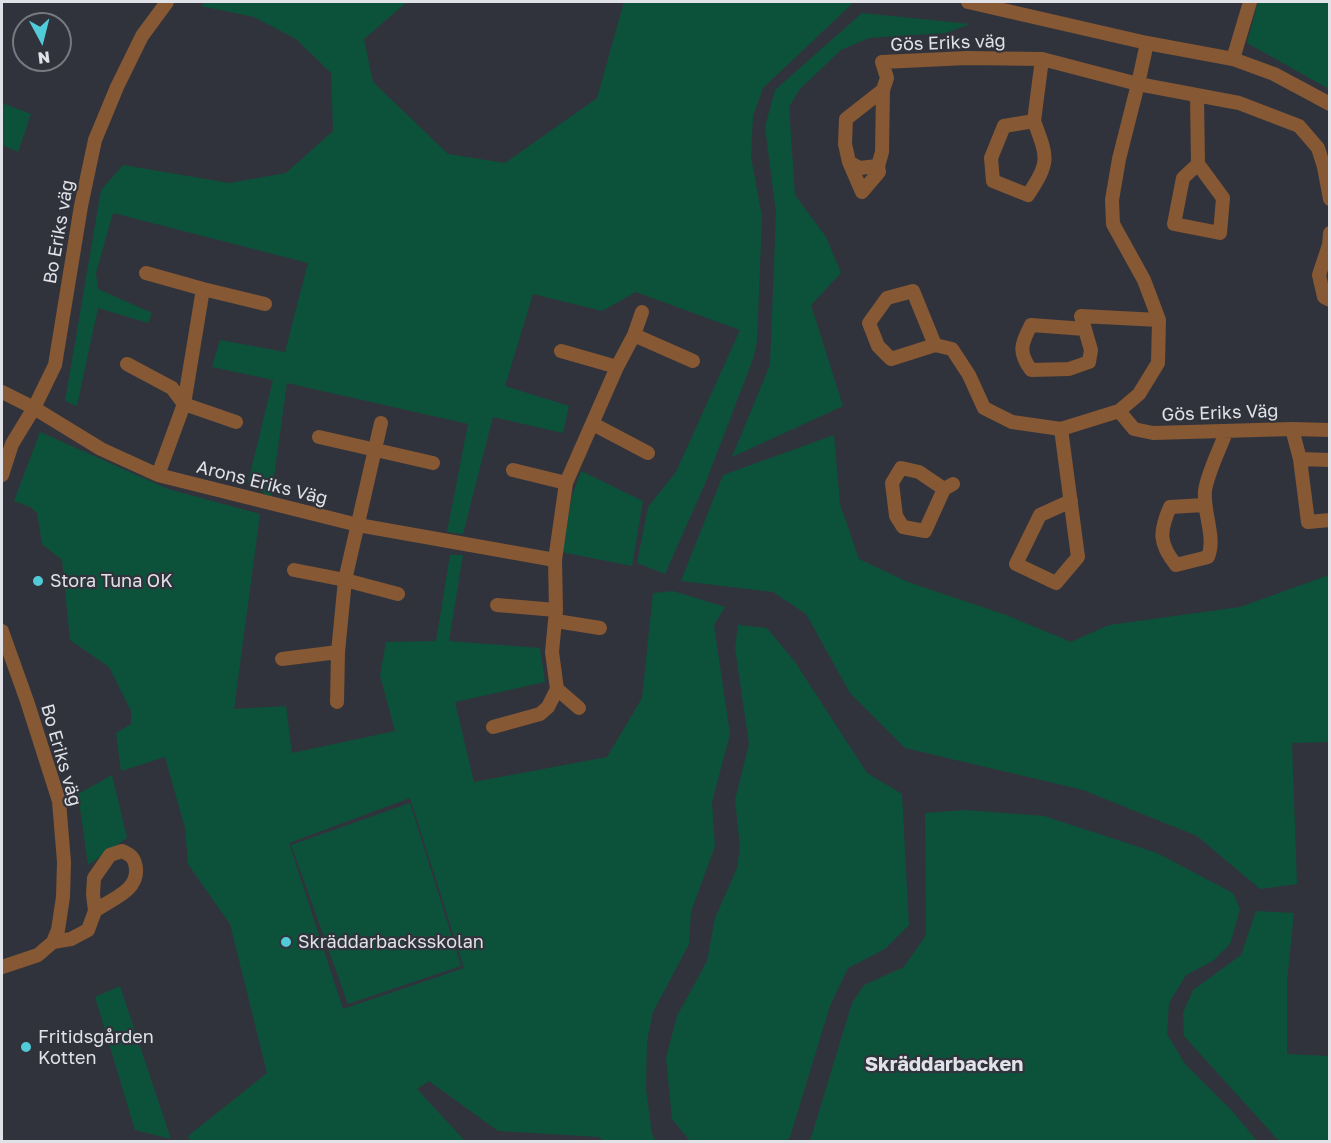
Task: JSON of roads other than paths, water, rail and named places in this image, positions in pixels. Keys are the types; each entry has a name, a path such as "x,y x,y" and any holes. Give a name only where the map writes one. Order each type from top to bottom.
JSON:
{"street":[{"name":"Bo Eriks väg","path":"2,475 12,444 34,408 55,365 81,206 95,140 142,36 167,2"},
{"name":"Gös Eriks Väg","path":"968,2 1147,43"},
{"path":"1233,58 1250,2"},
{"path":"1147,43 1233,58 1274,75 1329,104"},
{"name":"Gös Eriks väg","path":"935,345 952,349 969,375 984,408 1012,422 1061,429 1119,411 1139,394 1158,363 1159,320 1143,280 1113,224 1112,200 1119,159 1147,43"},
{"name":"Gös Eriks väg","path":"878,166 882,152 884,90 887,78 882,63 967,58 1042,59 1138,84 1239,103 1299,126 1318,148 1329,198"},
{"path":"1034,122 1004,126 992,158 993,181 1028,195 1041,174 1046,153 1034,122 1042,59"},
{"path":"849,162 859,168 878,166 879,172 862,192 849,162 845,144 846,119 884,90"},
{"path":"1197,96 1197,164 1223,198 1220,233 1174,224 1183,178 1197,164"},
{"path":"1329,233 1329,245 1319,275 1324,297 1329,300"},
{"path":"146,273 265,304"},
{"path":"158,475 184,404 203,289"},
{"path":"913,291 935,345 891,359 878,346 869,322 887,298 913,291"},
{"path":"493,727 540,714 548,707 557,689 552,651 556,615 555,560 566,483 594,424 617,367 634,335 642,312"},
{"path":"1085,329 1031,325 1023,340 1023,359 1031,370 1069,369 1089,362 1091,350 1085,329 1081,316 1159,320"},
{"path":"634,335 693,361"},
{"path":"561,351 617,367"},
{"path":"128,364 172,388 184,404 236,422"},
{"name":"Arons Eriks Väg","path":"2,392 34,408 101,449 158,475 358,525 555,560"},
{"name":"Gös Eriks Väg","path":"1119,411 1134,429 1153,433 1329,430"},
{"path":"338,702 338,652 345,580 381,423"},
{"path":"594,424 648,453"},
{"path":"1061,429 1071,501 1078,557 1056,584 1016,564 1040,515 1071,501"},
{"name":"Gös Eriks väg","path":"1292,429 1300,459 1308,522 1329,520"},
{"name":"Gös Eriks väg","path":"1204,505 1170,507 1161,526 1165,552 1176,565 1208,557 1212,547 1204,505 1205,488 1226,432"},
{"path":"319,437 433,463"},
{"path":"1300,459 1329,460"},
{"path":"901,468 920,472 948,486 925,531 903,527 896,516 892,483 901,468"},
{"path":"513,470 566,483"},
{"path":"294,570 398,594"},
{"path":"497,605 556,615 600,628"},
{"name":"Bo Eriks väg","path":"2,631 59,801 64,873 58,930 53,942"},
{"path":"282,659 338,652"},
{"path":"557,689 579,708"},
{"path":"2,967 38,955 53,942 71,939 88,930 95,911"}],"place":[{"name":"Stora Tuna OK","path":"38,581"},
{"name":"Skräddarbacksskolan","path":"286,942"},
{"name":"Fritidsgården Kotten","path":"26,1047"}],"district":[{"name":"Skräddarbacken","path":"944,1065"}]}
